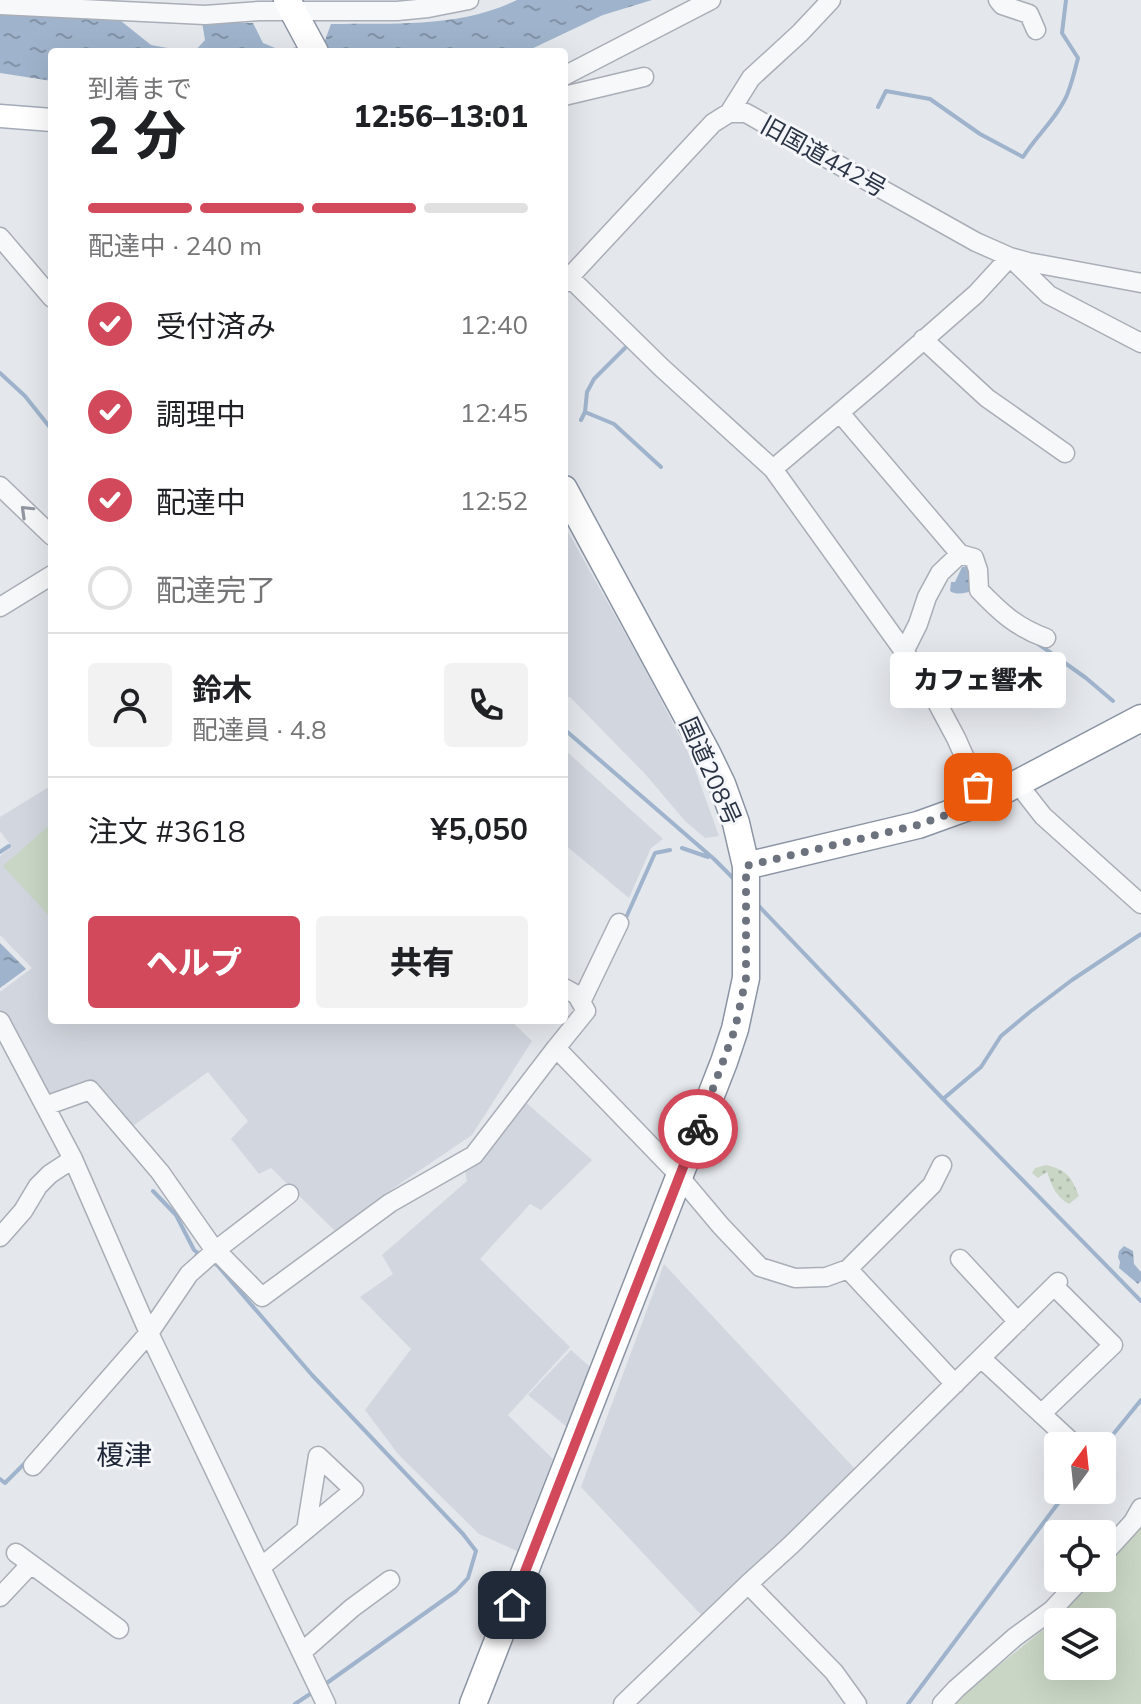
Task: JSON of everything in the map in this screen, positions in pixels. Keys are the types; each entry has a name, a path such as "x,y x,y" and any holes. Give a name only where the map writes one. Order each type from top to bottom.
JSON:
{"highway":[{"path":"292,10 313,48"},
{"name":"国道208号","path":"473,1704 724,1062 746,978 746,871 736,823 722,784 568,496"},
{"path":"746,871 918,825 982,802 1141,718"}],"main road":[{"path":"0,116 48,120"}],"street":[{"path":"0,5 397,11 469,0"},
{"path":"568,74 711,0"},
{"path":"729,113 751,78 831,0"},
{"path":"998,0 1002,5 1029,14 1036,30"},
{"path":"568,95 644,77"},
{"name":"旧国道442号","path":"568,280 713,123 729,113 746,113 976,242 1010,257 1141,283"},
{"path":"0,237 45,277"},
{"path":"773,469 976,294 1010,257 1049,295 1141,343"},
{"path":"568,282 773,469 926,682 956,738 982,802"},
{"path":"923,339 987,398 1065,453"},
{"path":"840,413 960,554 974,558 979,590 1027,631 1046,638"},
{"path":"0,486 48,532"},
{"path":"904,652 940,573 960,554"},
{"path":"0,607 48,577"},
{"path":"1018,784 1043,816 1141,904"},
{"path":"581,1002 619,923"},
{"path":"45,1106 90,1090 160,1172 216,1250 262,1297 390,1203 474,1155 586,1011 577,995 568,990"},
{"path":"0,1021 73,1159 149,1333 302,1652 318,1697"},
{"path":"556,1048 680,1176 760,1267 795,1278 826,1277 848,1269 932,1185 942,1165"},
{"path":"0,1237 23,1211 38,1186 73,1159"},
{"path":"33,1466 149,1333 189,1274 289,1194"},
{"path":"960,1259 1018,1322"},
{"path":"848,1269 955,1384"},
{"path":"623,1704 791,1545 1056,1284 1113,1345 1041,1414"},
{"path":"981,1358 1061,1432"},
{"path":"1116,1541 1141,1508"},
{"path":"261,1567 306,1530"},
{"path":"0,1597 23,1558 119,1629"},
{"path":"302,1652 390,1580"},
{"path":"748,1584 834,1672 857,1704"},
{"path":"942,1704 1069,1592"}],"shaded area":[{"path":"568,532 691,758 719,836 705,838 685,821 646,775 570,697"},
{"path":"568,753 663,839 651,848 629,898 568,847"},
{"path":"48,787 48,1024 514,1024 532,1041 472,1135 335,1231 271,1168 259,1174 231,1139 248,1121 208,1072 130,1128 97,1083 48,1100 0,1015 0,992 32,968 0,935 0,856 12,847 0,831 0,817"},
{"path":"523,1100 592,1160 541,1210 530,1204 480,1259 570,1347 508,1415 553,1459 517,1551 479,1534 398,1454 365,1410 411,1349 360,1297 393,1274 382,1255 467,1181 464,1166"},
{"path":"664,1264 855,1469 704,1618 581,1487"},
{"path":"571,1350 590,1367 567,1427 528,1395"}],"green space":[{"path":"48,827 48,915 3,866"},
{"path":"1046,1165 1064,1172 1073,1183 1079,1196 1069,1204 1058,1194 1047,1172 1038,1178 1032,1173 1035,1168"},
{"path":"1141,1518 1141,1704 956,1704 963,1694 1044,1629 1044,1680 1116,1680 1116,1608 1066,1608 1079,1592 1116,1592 1116,1548"}],"water":[{"path":"517,0 652,0 603,15 533,48 293,48 324,43 331,24 449,20 495,9"},
{"path":"0,14 121,21 151,45 168,48 48,48 48,80 0,73"},
{"path":"202,22 253,23 263,43 275,48 198,48 205,40"},
{"path":"968,566 975,571 973,590 961,594 950,591 951,582 955,582 962,567"},
{"path":"0,943 26,969 0,988"},
{"path":"1124,1246 1133,1251 1134,1264 1141,1272 1138,1284 1119,1268 1119,1251"}],"waterway":[{"path":"878,107 886,91 930,99 980,134 1023,157 1063,103 1078,58 1062,33 1066,0"},
{"path":"627,346 594,379 587,392 585,412 614,424 661,467"},
{"path":"0,373 25,396 48,425"},
{"path":"581,420 585,412"},
{"path":"1037,643 1113,701"},
{"path":"568,732 736,881"},
{"path":"0,852 9,846"},
{"path":"682,848 708,857"},
{"path":"624,922 655,853 670,850"},
{"path":"755,902 1141,1301"},
{"path":"943,1099 981,1067 1001,1036 1072,980 1141,934"},
{"path":"153,1191 176,1215 198,1253 194,1259"},
{"path":"213,1262 312,1375 476,1551 468,1578 456,1591 324,1685"},
{"path":"1115,1432 1141,1400"},
{"path":"0,1479 5,1483 28,1460"},
{"path":"908,1704 1058,1504"},
{"path":"295,1704 313,1692"}],"way so far":[{"path":"698,1129 735,1029 746,978 746,866 927,822 982,802 978,787"}],"place":[{"name":"カフェ響木","path":"978,787"}],"district":[{"name":"榎津","path":"124,1454"}],"route":[{"path":"512,1605 698,1129"}]}
